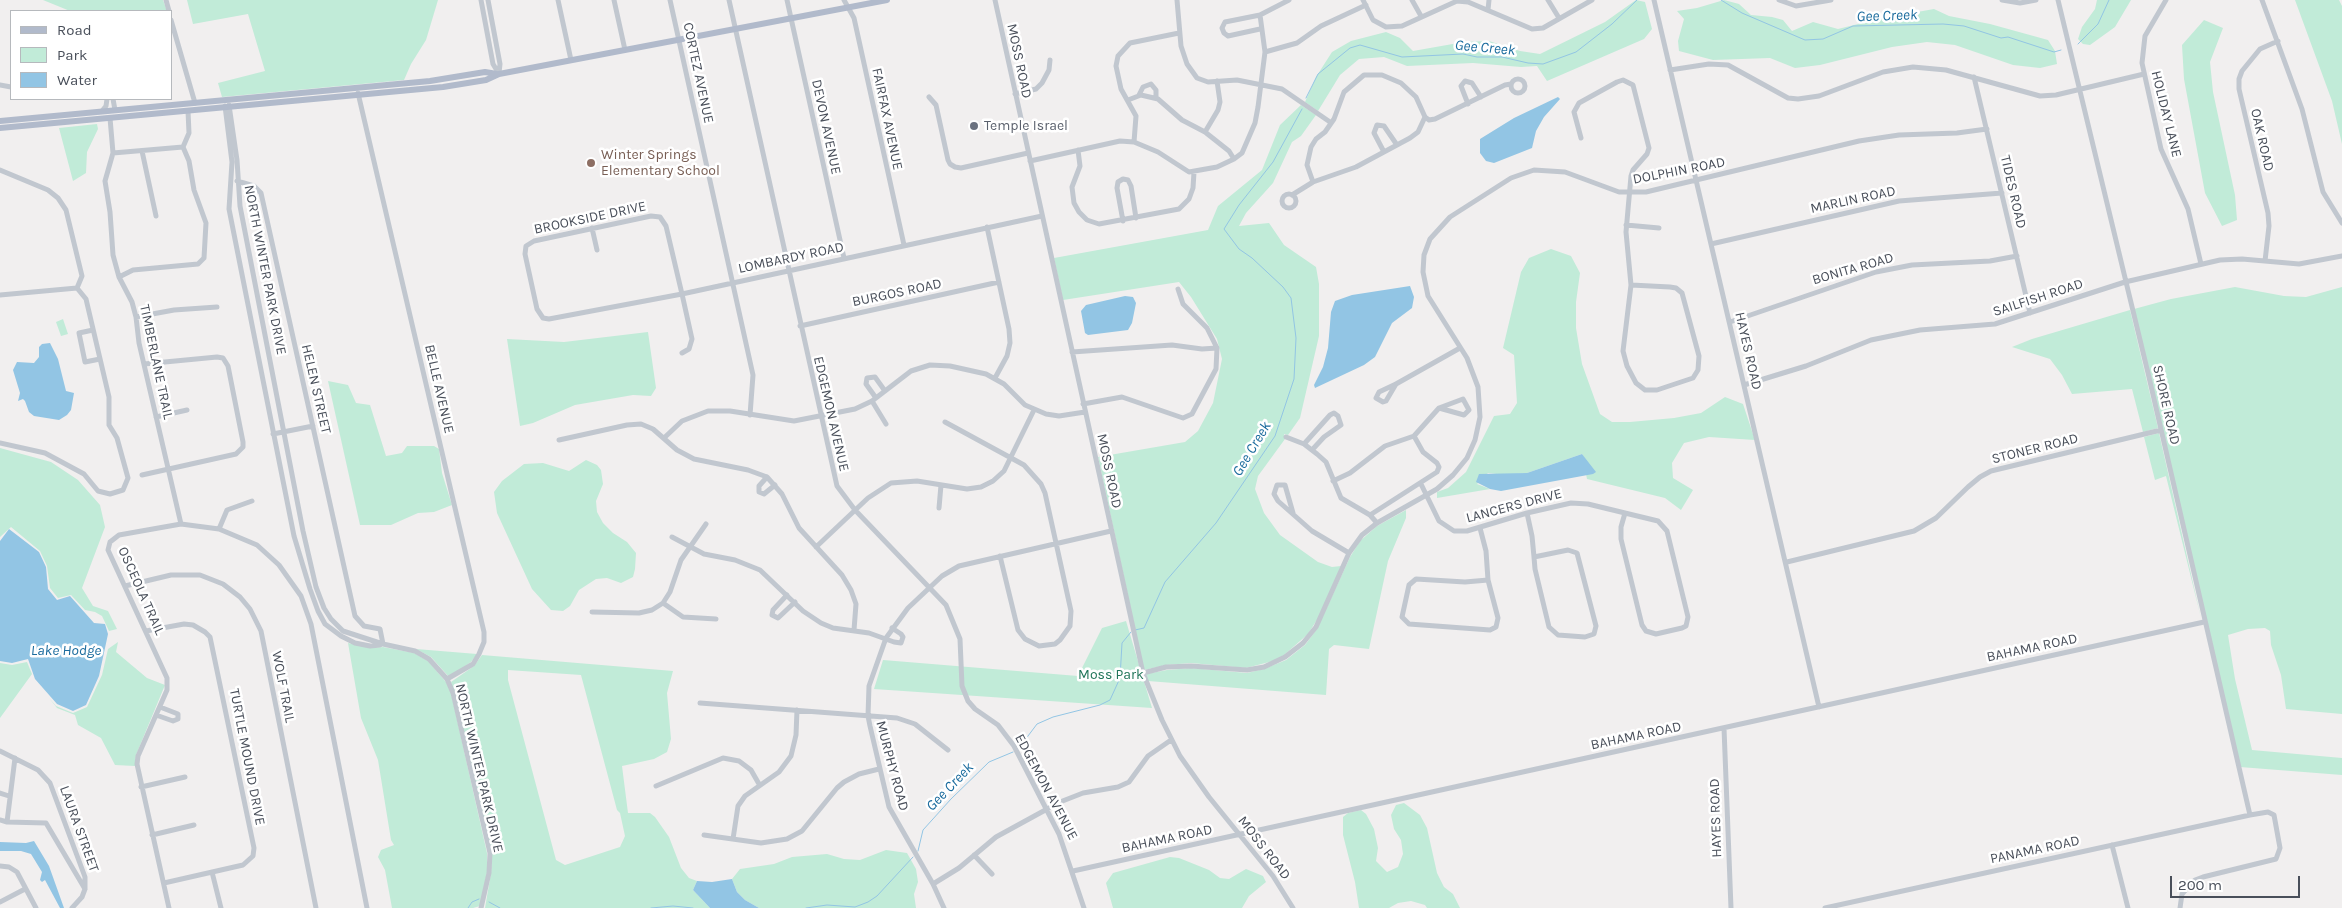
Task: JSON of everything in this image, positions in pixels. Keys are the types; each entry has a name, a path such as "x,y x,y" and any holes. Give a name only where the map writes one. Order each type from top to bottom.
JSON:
{"main road":[{"path":"0,128 320,98 485,72 499,74 887,0"},
{"path":"0,121 335,90 358,91"},
{"path":"320,98 335,90"},
{"path":"110,118 125,109"},
{"path":"100,119 114,110"}],"street":[{"path":"481,0 493,64 499,74"},
{"path":"488,0 500,64 499,74"},
{"path":"558,0 571,60"},
{"path":"614,0 625,50"},
{"name":"CORTEZ AVENUE","path":"670,0 753,375 750,415"},
{"name":"EDGEMON AVENUE","path":"729,0 820,417 837,486 855,510 946,605 958,629 962,650 962,686 968,701 1006,734 1047,808 1068,853 1084,908"},
{"name":"DEVON AVENUE","path":"787,0 844,258"},
{"name":"FAIRFAX AVENUE","path":"844,0 854,18 904,245"},
{"name":"MOSS ROAD","path":"995,0 1143,673 1171,740 1200,785 1273,876 1293,908"},
{"path":"1260,30 1228,36 1222,28 1225,22 1260,15 1289,0"},
{"path":"1412,0 1421,16"},
{"path":"1265,52 1297,43 1321,26 1364,3 1373,20 1386,28 1402,26 1450,1 1457,0 1468,2 1532,29 1543,28 1592,0"},
{"path":"1488,10 1489,0"},
{"path":"1548,0 1559,18"},
{"name":"HAYES ROAD","path":"1654,0 1787,562 1819,707"},
{"path":"1779,0 1796,6 1831,0"},
{"path":"2002,0 2020,3 2036,0"},
{"name":"SHORE ROAD","path":"2058,0 2124,282 2161,430 2250,815"},
{"name":"HOLIDAY LANE","path":"2166,0 2145,36 2142,54 2144,74 2161,149 2188,209 2201,264"},
{"path":"2262,0 2302,109 2323,192 2342,224"},
{"path":"1177,1 1179,33 1184,55 1192,71 1203,81 1237,80 1289,92 1330,122"},
{"path":"1030,160 1120,141 1134,142 1158,152 1185,171 1194,172 1217,167 1234,159 1242,153 1252,132 1261,85 1265,52 1260,30 1260,15"},
{"path":"172,24 194,103"},
{"path":"1134,142 1136,116 1121,89 1117,75 1118,56 1122,49 1130,43 1145,38 1179,33"},
{"name":"OAK ROAD","path":"2265,261 2269,226 2268,213 2239,89 2239,79 2242,71 2260,49 2278,41"},
{"path":"1015,94 1036,89 1042,84 1050,70 1050,60"},
{"path":"1670,70 1709,64 1728,65 1788,98 1798,99 1819,96 1867,77 1897,69 1931,67 2040,96 2056,95 2144,74"},
{"path":"1313,182 1307,165 1311,146 1326,132 1338,111 1344,92 1364,75 1382,75 1401,83 1416,97 1425,117 1429,120 1511,84"},
{"name":"TIDES ROAD","path":"1974,77 2030,313"},
{"path":"1581,138 1574,112 1580,103 1616,82 1623,80 1633,85 1649,148 1644,158 1633,170 1630,192 1626,225 1631,286 1623,351 1627,366 1636,383 1645,390 1652,391 1693,378 1698,370 1699,356 1682,293 1676,288 1670,287 1631,286"},
{"path":"1205,132 1218,110 1220,102 1217,81"},
{"path":"1468,104 1461,86 1465,81 1472,83 1481,97"},
{"path":"1128,100 1139,95 1146,86 1151,84 1156,90 1156,98"},
{"name":"BELLE AVENUE","path":"358,91 484,632 482,648 473,664 447,678"},
{"path":"1139,95 1156,98 1182,120 1205,132 1229,151 1234,159"},
{"path":"929,97 936,105 948,160 955,167 961,168 1028,153"},
{"path":"102,111 106,106 107,100"},
{"path":"114,100 114,110"},
{"name":"NORTH WINTER PARK DRIVE","path":"227,100 237,160 240,206 303,532 324,608 331,619 343,630 383,644 415,651 430,659 447,678 453,692 490,853 489,873 481,908"},
{"name":"NORTH WINTER PARK DRIVE","path":"228,107 232,162 229,209 294,536 318,611 326,624 341,636 363,644 383,644"},
{"path":"119,277 133,270 198,264 204,258 206,223 194,190 189,161 183,147 189,133 188,111"},
{"path":"1292,196 1313,182 1356,167 1397,145 1418,132 1425,117"},
{"name":"TIMBERLANE TRAIL","path":"110,118 113,153 105,181 105,191 110,212 113,255 119,277 132,302 136,317 144,364 181,524"},
{"path":"1384,152 1374,133 1377,124 1384,126 1397,145"},
{"name":"DOLPHIN ROAD","path":"1143,673 1166,667 1191,666 1247,670 1269,665 1285,658 1304,643 1316,627 1349,553 1362,535 1377,523 1445,484 1460,468 1471,450 1478,430 1480,406 1478,387 1471,366 1432,304 1423,280 1423,264 1427,246 1442,223 1511,178 1534,170 1565,172 1611,189 1630,192 1661,189 1859,142 1899,136 1957,134 1987,129"},
{"path":"113,153 183,147"},
{"path":"1078,150 1080,166 1072,187 1074,203 1087,220 1099,224 1179,209 1189,199 1193,188 1194,172"},
{"path":"142,151 156,216"},
{"path":"0,170 48,190 58,198 66,210 82,276 77,288"},
{"path":"1123,221 1117,188 1118,182 1122,179 1128,180 1131,186 1136,218"},
{"name":"HELEN STREET","path":"237,181 254,186 260,194 355,616 364,626 380,629 383,644"},
{"name":"MARLIN ROAD","path":"1711,244 1890,203 2002,193"},
{"name":"BROOKSIDE DRIVE","path":"543,318 537,309 525,254 526,246 534,241 651,216 660,217 666,226 682,294"},
{"name":"LOMBARDY ROAD","path":"543,318 549,319 682,294 1042,216"},
{"path":"1626,225 1659,228"},
{"path":"987,227 1010,343 1007,356 995,378"},
{"path":"592,228 597,250"},
{"name":"BONITA ROAD","path":"1730,322 1876,272 1912,265 1973,263 2017,256"},
{"name":"SAILFISH ROAD","path":"1744,385 1806,366 1871,340 1920,330 1995,324 2124,282 2201,264 2232,258 2299,264 2342,256"},
{"name":"BURGOS ROAD","path":"800,326 999,282"},
{"path":"0,295 77,288"},
{"path":"0,443 45,453 84,474 98,490 110,494 123,490 128,478 117,438 109,425 109,397 86,299 77,288"},
{"path":"1083,404 1122,397 1183,418 1189,417 1196,409 1216,369 1217,348 1207,328 1183,304 1178,289"},
{"path":"682,294 692,339 689,349 682,353"},
{"path":"136,317 174,310 217,307"},
{"path":"93,330 79,333 85,362 100,358"},
{"path":"1072,352 1172,345 1202,349 1217,348"},
{"path":"1396,384 1460,348"},
{"path":"142,475 236,454 243,447 228,366 223,358 144,364"},
{"path":"664,438 682,421 699,413 718,410 794,421 855,409 874,400 912,371 930,365 950,366 995,378 1025,405 1034,410 1058,416 1085,412"},
{"path":"885,391 875,377 867,378 866,384 886,424"},
{"path":"1333,481 1350,473 1385,446 1414,436 1439,408 1463,399 1470,410 1464,415 1439,408"},
{"path":"156,417 187,410"},
{"path":"816,548 879,489 891,483 917,481 967,488 981,488 1000,475 1011,458 1034,410"},
{"path":"1304,444 1330,415 1334,413 1338,416 1341,425 1324,437 1312,450"},
{"path":"945,422 1011,458 1032,472 1041,484 1071,611 1071,620 1065,635 1054,644 1048,646 1032,644 1018,630 1000,556"},
{"path":"558,440 636,424 647,426 677,450 694,459 748,470 767,478 775,485 795,522 816,548 842,575 851,590 856,604 854,630"},
{"path":"273,434 313,426"},
{"name":"STONER ROAD","path":"1787,562 1914,531 1936,518 1968,487 1980,477 1991,472 2161,430"},
{"path":"1370,515 1437,472 1439,467 1437,462 1423,452 1414,436"},
{"path":"1286,437 1304,444 1326,462 1341,498 1370,515 1377,523"},
{"path":"767,478 759,486 759,492 764,494 775,485"},
{"path":"1420,484 1426,496"},
{"path":"938,508 941,485"},
{"path":"1293,513 1285,485 1277,485 1274,494 1276,498 1312,531 1349,553"},
{"name":"LANCERS DRIVE","path":"1426,496 1435,515 1448,530 1460,532 1571,503 1588,504 1658,521 1667,531 1688,617 1686,626 1656,634 1646,631 1642,625 1621,539 1621,528 1625,513"},
{"path":"219,529 227,510 252,501"},
{"path":"1527,513 1534,558 1551,631 1558,635 1585,637 1594,634 1596,626 1577,553 1568,550 1534,558"},
{"name":"OSCEOLA TRAIL","path":"169,908 137,771 138,756 167,690 167,678 108,550 110,542 118,536 181,524 219,529 245,539 267,553 292,582 307,610 367,908"},
{"path":"592,612 639,613 652,610 663,603 670,592 676,570 688,548 706,524"},
{"path":"1480,528 1486,551 1488,580 1498,618 1498,625 1493,629 1409,624 1402,617 1409,585 1416,579 1465,582 1488,580"},
{"name":"MURPHY ROAD","path":"944,908 934,884 896,822 889,807 879,769 868,716 870,686 886,638 908,608 942,576 959,566 1111,531"},
{"path":"672,538 688,548 704,554 735,560 752,566 767,575 794,602 822,623 833,628 854,630 886,638 898,644 901,643 903,637 892,628"},
{"name":"WOLF TRAIL","path":"125,586 171,575 200,575 223,584 240,597 250,610 261,631 316,908"},
{"path":"787,595 773,610 772,615 778,618 794,602"},
{"path":"663,603 683,617 716,619"},
{"name":"BAHAMA ROAD","path":"1073,871 2204,622"},
{"name":"TURTLE MOUND DRIVE","path":"146,631 193,624 205,632 213,646 254,848 252,856 243,865 164,883"},
{"path":"700,703 897,718 915,724 948,750"},
{"path":"156,715 172,721 178,719 179,716 175,713 160,707"},
{"path":"733,839 738,806 745,796 759,784 779,772 791,756 796,735 797,710"},
{"name":"HAYES ROAD","path":"1724,728 1731,908"},
{"path":"934,884 947,877 996,837 1047,808 1083,793 1118,787 1129,782 1138,773 1148,756 1171,740"},
{"name":"LAURA STREET","path":"0,751 38,770 50,783 84,871 85,889 78,902 72,908"},
{"path":"7,822 14,758"},
{"path":"656,786 723,758 739,761 751,770 759,784"},
{"path":"704,835 760,842 787,839 802,831 844,782 859,774 879,769"},
{"path":"141,787 185,777"},
{"path":"0,792 10,796"},
{"name":"PANAMA ROAD","path":"1825,908 2250,815 2268,812 2274,816 2280,848 2278,856 2272,861 2203,876 2195,880 2182,894 2180,908"},
{"path":"0,820 7,822 46,822 85,889"},
{"path":"152,835 194,825"},
{"path":"2112,845 2128,908"},
{"path":"974,855 992,874"},
{"path":"0,866 9,867 17,872 36,908"},
{"path":"212,872 220,908"},
{"path":"0,902 25,889"}],"green space":[{"path":"43,0 163,0 167,10 68,10"},
{"path":"187,0 438,0 426,40 411,64 404,80 222,97 218,83 265,71 248,14 193,24"},
{"path":"1636,0 1645,2 1652,29 1644,39 1547,81 1537,66 1521,67 1473,63 1407,66 1384,57 1359,59 1340,75 1318,111 1305,102 1316,77 1332,52 1351,41 1386,32 1400,38 1413,51 1464,42 1489,41 1520,51 1540,54 1605,22"},
{"path":"1724,0 1739,4 1751,15 1783,20 1792,31 1813,22 1838,29 1878,19 1934,9 1949,16 1990,24 2048,40 2055,51 2057,64 2040,68 2013,65 1955,45 1927,42 1892,47 1820,65 1795,68 1770,58 1713,60 1679,51 1678,41 1684,19 1677,11 1697,8"},
{"path":"2097,0 2131,0 2115,27 2090,45 2083,44 2078,39 2082,27 2095,9"},
{"path":"2295,0 2339,0 2342,6 2342,144 2332,101"},
{"path":"2204,20 2223,28 2210,62 2213,92 2235,195 2237,220 2222,226 2205,193 2184,79 2182,45"},
{"path":"1301,105 1316,115 1301,136 1292,142 1273,183 1246,213 1239,226 1269,223 1284,245 1316,267 1319,284 1319,336 1300,418 1288,435 1284,434 1285,439 1258,476 1255,489 1264,513 1280,535 1318,562 1332,567 1341,566 1320,615 1308,634 1284,655 1273,661 1246,668 1191,663 1166,665 1144,670 1098,457 1185,442 1198,431 1213,403 1222,359 1217,339 1191,297 1179,282 1063,300 1054,258 1208,230 1218,206 1262,170 1280,125"},
{"path":"97,124 98,129 87,152 86,173 73,181 59,128"},
{"path":"1551,249 1571,256 1580,273 1576,302 1576,328 1582,364 1600,414 1612,422 1630,422 1674,418 1701,413 1725,397 1743,404 1755,440 1709,437 1684,443 1672,463 1673,478 1693,490 1681,510 1665,498 1587,479 1586,474 1593,474 1582,454 1527,473 1505,475 1488,473 1477,484 1490,489 1437,498 1437,492 1448,488 1466,472 1494,416 1510,414 1517,403 1514,355 1503,348 1521,272 1529,258"},
{"path":"2235,287 2284,296 2306,297 2342,287 2342,714 2286,709 2281,675 2271,645 2270,631 2265,628 2248,629 2228,635 2235,679 2252,750 2342,758 2342,775 2240,767 2134,309 2171,299"},
{"path":"2130,310 2158,428 2143,432 2132,389 2072,394 2062,375 2050,359 2012,347 2032,339"},
{"path":"63,319 68,334 61,336 56,322"},
{"path":"648,332 656,388 651,396 633,395 575,405 533,423 520,426 507,339 564,342"},
{"path":"328,381 348,385 356,403 370,405 386,456 402,453 407,446 434,446 439,449 442,473 452,505 434,512 418,513 391,525 360,525"},
{"path":"2159,433 2201,618 2166,476 2155,480 2144,437"},
{"path":"0,448 51,462 78,480 100,505 105,527 82,588 93,606 108,611 117,629 109,631 102,616 85,610 71,595 58,598 50,588 47,566 40,551 11,527 0,537"},
{"path":"586,460 597,465 601,470 603,484 596,501 597,512 603,523 613,533 627,542 636,553 635,569 633,577 621,583 607,578 596,579 579,590 570,606 563,611 551,610 532,589 497,513 494,492 502,481 524,464 543,463 569,471"},
{"path":"1406,510 1406,518 1388,561 1369,649 1334,645 1329,649 1326,695 1148,681 1146,674 1167,670 1191,668 1247,673 1264,669 1286,660 1305,645 1317,629 1350,557 1360,541 1377,526"},
{"name":"Moss Park","path":"1126,621 1152,708 874,689 883,660 1078,676 1102,628"},
{"path":"118,642 116,652 147,678 165,685 136,755 135,766 115,765 101,738 78,725 75,715 57,708 49,698 56,706 73,713 87,707 102,675 108,649"},
{"path":"348,643 370,648 383,647 414,653 428,661 446,682 451,693 487,853 487,873 480,906 473,908 392,908 385,870 378,857 381,850 394,845 391,840 378,760 361,718"},
{"path":"416,649 477,654 471,662 449,677 431,657"},
{"path":"482,655 673,671 667,693 671,739 667,752 654,759 622,766 628,813 650,813 655,817 669,837 681,868 689,878 697,881 693,890 710,908 485,908 491,873 492,852 451,682 474,666","holes":["508,670 581,675 625,836 620,847 565,865 556,860 508,680"]},
{"path":"27,662 32,674 0,718 0,663 12,665"},
{"path":"1404,803 1420,815 1427,828 1437,873 1444,887 1453,894 1460,908 1427,908 1425,905 1411,901 1398,903 1389,908 1359,908 1355,882 1343,835 1343,817 1348,813 1361,810 1366,814 1374,829 1378,848 1376,861 1387,872 1398,867 1403,854 1401,840 1394,829 1391,815 1396,805"},
{"path":"886,850 907,853 916,869 918,882 914,894 916,908 759,908 745,900 737,892 732,879 740,869 774,864 792,857 827,854 844,859 860,860"},
{"path":"1170,857 1179,858 1209,870 1220,878 1229,879 1246,869 1263,876 1266,882 1249,896 1242,908 1113,908 1106,883 1113,873"}],"water":[{"path":"1558,97 1560,99 1544,117 1536,131 1532,148 1494,163 1486,161 1480,153 1480,139 1514,118"},
{"path":"1410,286 1414,297 1412,308 1392,323 1375,357 1364,365 1315,388 1314,385 1323,367 1328,348 1331,312 1335,301 1352,295"},
{"path":"1125,296 1133,297 1136,303 1132,323 1128,330 1088,335 1085,333 1081,311 1086,305"},
{"path":"50,343 58,359 66,391 74,393 71,410 59,420 34,416 29,412 23,399 18,401 20,393 13,370 17,362 34,363 39,357 39,347 42,344"},
{"path":"1582,454 1596,472 1593,474 1501,491 1490,489 1476,482 1479,474 1527,473"},
{"name":"Lake Hodge","path":"9,529 39,552 46,567 48,589 57,600 70,596 94,623 105,624 108,634 99,676 86,705 73,711 57,704 35,679 28,659 12,663 0,661 0,541"},
{"path":"34,841 49,866 64,908 60,908 45,880 42,882 40,880 42,872 31,854 21,851 0,851 0,842 26,843"},
{"path":"732,879 737,892 745,900 759,908 710,908 693,890 697,881 712,882"}],"waterway":[{"name":"Gee Creek","path":"1306,98 1318,74 1350,48 1360,45 1402,57 1463,54 1477,57 1502,57 1528,63 1543,64 1576,52 1612,24 1637,0"},
{"name":"Gee Creek","path":"1721,0 1742,13 1805,40 1823,39 1853,26 1943,24 1964,26 2001,38 2008,37 2054,52 2061,50"},
{"name":"Gee Creek","path":"2078,44 2098,24 2109,0"},
{"name":"Gee Creek","path":"1135,630 1144,628 1165,582 1216,523 1275,436 1294,379 1296,338 1291,298 1283,287 1252,258 1239,249 1224,229 1239,205 1273,162 1302,109"},
{"name":"Gee Creek","path":"1019,748 1037,724 1053,717 1100,705 1110,700 1120,678 1122,643 1131,632"},
{"name":"Gee Creek","path":"918,851 923,830 951,799 989,762 1013,752"},
{"name":"Gee Creek","path":"806,908 827,905 855,907 868,902 877,896 913,857"},
{"name":"Gee Creek","path":"468,908 472,902 479,899"},
{"name":"Gee Creek","path":"489,902 500,908"},
{"name":"Gee Creek","path":"651,908 673,906 693,908"}],"place":[{"name":"Temple Israel","path":"974,126"},
{"name":"Winter Springs Elementary School","path":"591,163"}]}
